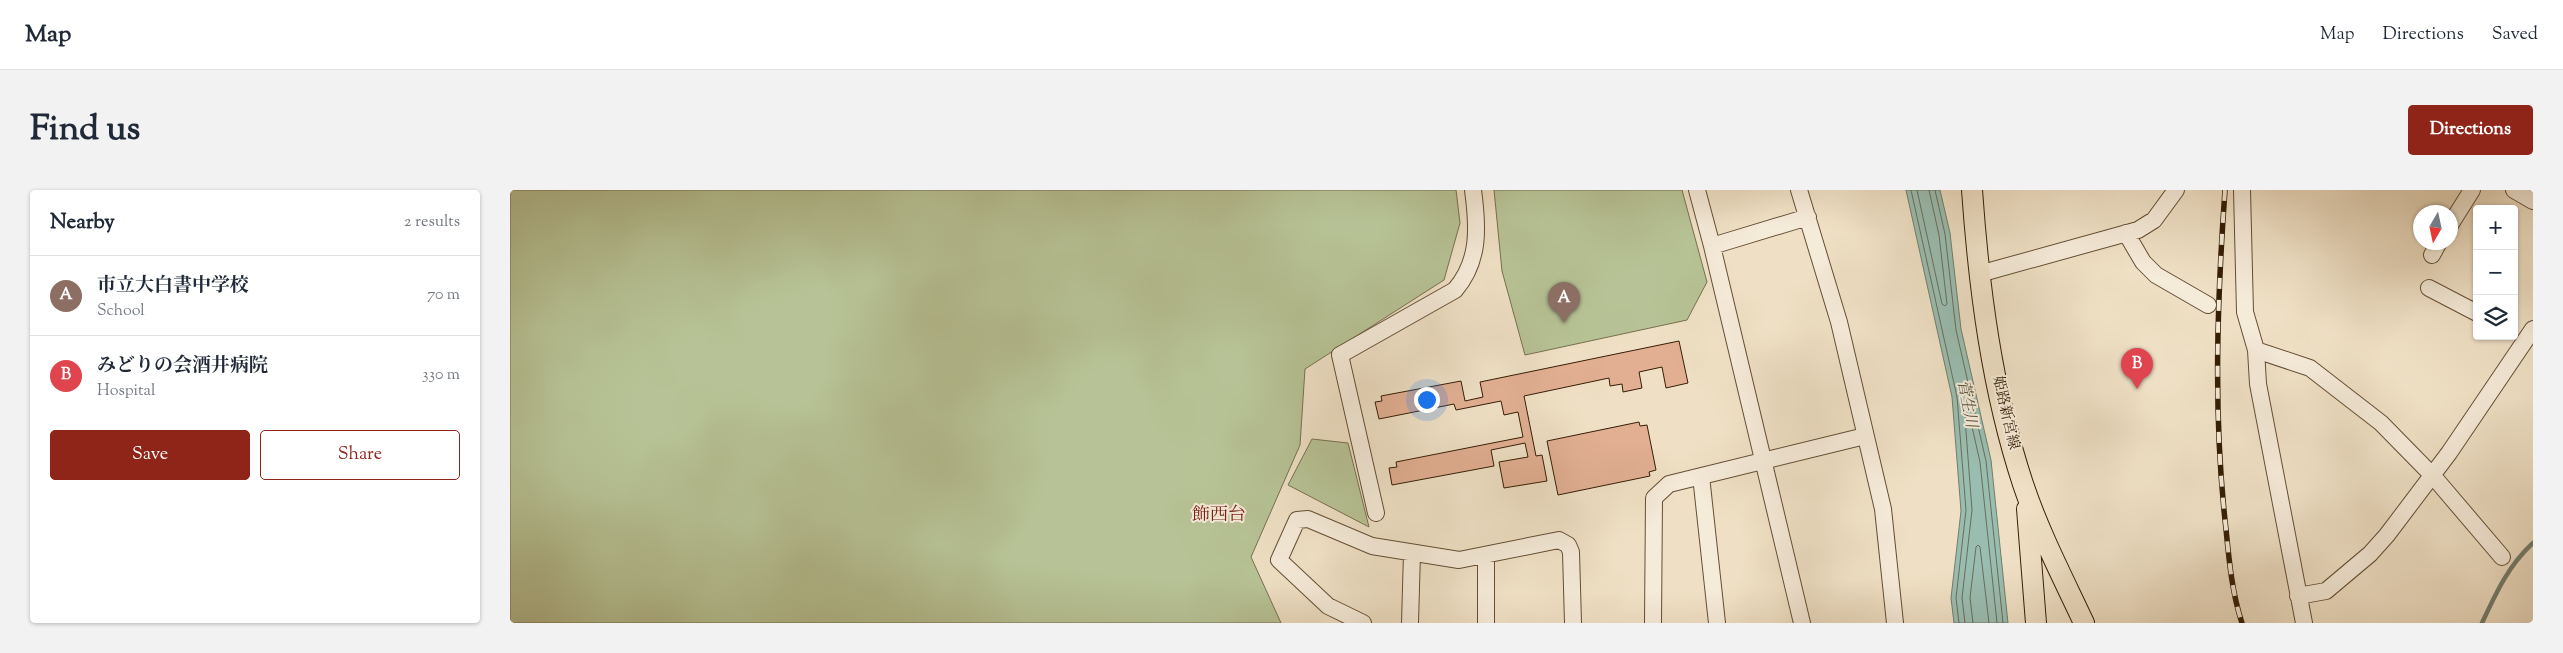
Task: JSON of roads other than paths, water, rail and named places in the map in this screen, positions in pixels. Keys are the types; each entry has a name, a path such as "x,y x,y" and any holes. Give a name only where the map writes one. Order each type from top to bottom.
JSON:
{"main road":[{"name":"姫路新宮線","path":"1972,190 1979,274 1995,370 2024,484 2084,623"},
{"path":"2024,484 2036,623"},
{"path":"2032,578 2050,576 2067,586"}],"street":[{"path":"1376,513 1340,355 1455,290 1467,276 1475,252 1474,190"},
{"path":"1697,190 1802,623"},
{"path":"1799,190 1839,322 1883,509 1896,623"},
{"path":"1979,274 2138,230 2154,220 2176,190"},
{"path":"2242,190 2245,312 2256,350 2258,384 2304,623"},
{"path":"2458,212 2472,190"},
{"path":"2514,190 2533,202"},
{"path":"1712,246 1808,217"},
{"path":"2126,233 2143,262 2156,275 2208,305"},
{"path":"2428,288 2473,312"},
{"path":"2298,596 2326,591 2370,554 2433,476 2524,335"},
{"path":"2256,350 2310,368 2381,423 2433,476 2502,557"},
{"path":"1653,623 1654,498 1669,484 1865,436"},
{"path":"1701,476 1718,623"},
{"path":"1363,623 1328,606 1279,560 1297,520 1308,519 1372,546 1459,560 1486,556 1550,540 1559,540 1568,544 1571,552 1573,623"},
{"path":"1410,623 1412,553"},
{"path":"1486,556 1486,623"}],"water":[{"name":"菅生川","path":"1906,190 1940,190 1950,233 1961,329 1991,460 2008,623 1954,623 1951,598 1961,511 1952,397"}],"waterway":[{"path":"2482,623 2516,561 2533,543"}],"railway":[{"path":"2225,190 2218,317 2219,445 2233,588 2242,623"}],"place":[{"name":"市立大白書中学校","path":"1564,323"},
{"name":"みどりの会酒井病院","path":"2137,389"}],"district":[{"name":"飾西台","path":"1219,516"}]}
